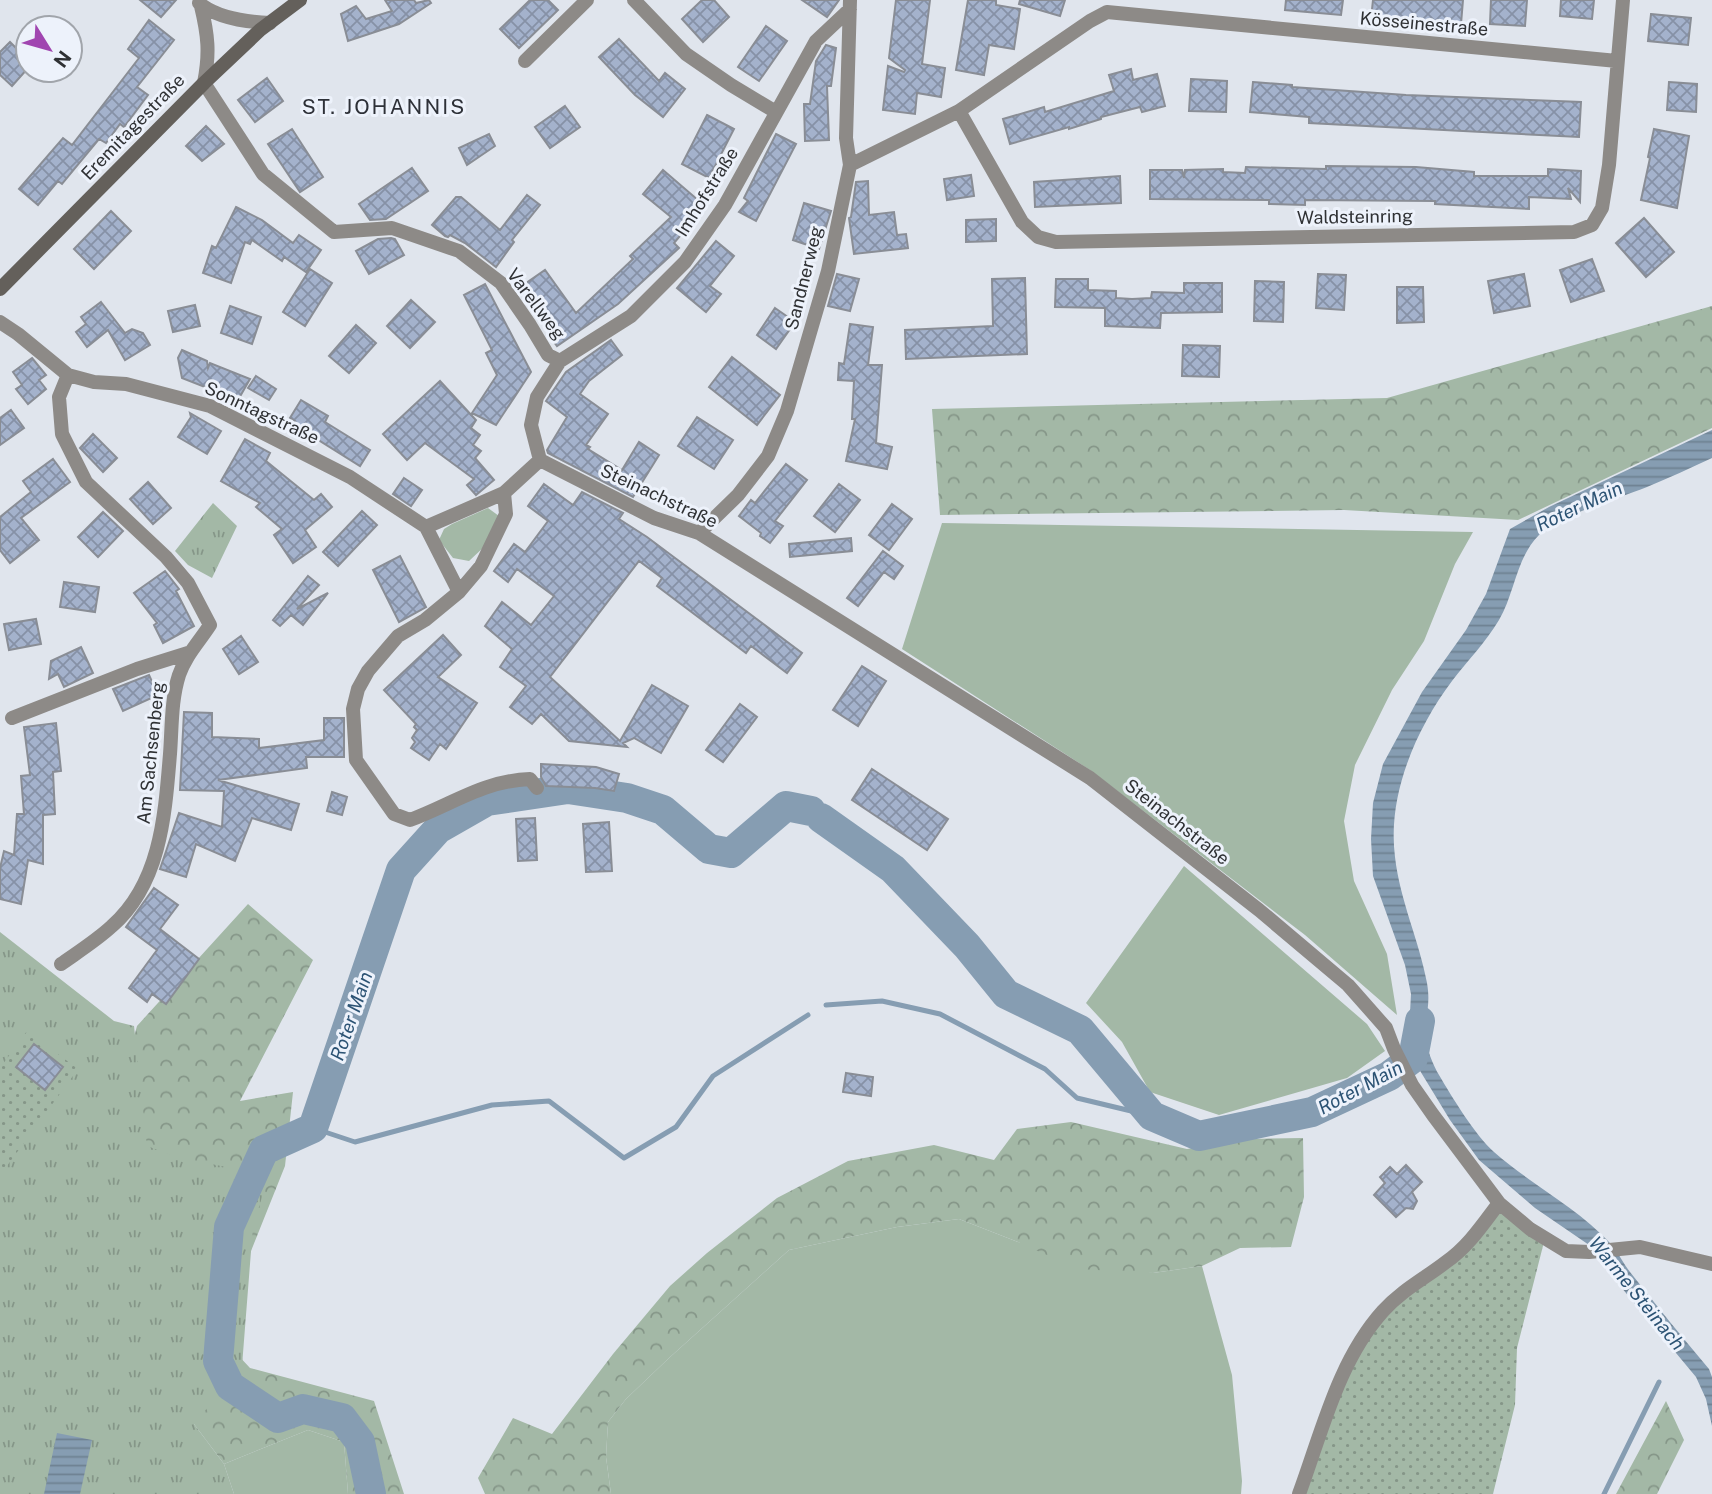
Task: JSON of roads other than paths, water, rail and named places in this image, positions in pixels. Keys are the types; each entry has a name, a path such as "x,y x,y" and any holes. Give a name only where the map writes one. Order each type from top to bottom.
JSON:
{"street":[{"name":"Eremitagestraße","path":"0,289 204,83 270,23 300,0"},
{"path":"525,61 587,0"},
{"path":"634,0 686,54 776,112"},
{"path":"850,165 959,111 1090,21 1108,12 1119,0"},
{"name":"Waldsteinring","path":"959,111 1022,222 1038,237 1055,242 1574,232 1592,225 1602,208 1609,165 1623,0"},
{"path":"199,3 212,12 270,23"},
{"path":"199,3 209,44 204,83"},
{"name":"Imhofstraße","path":"560,361 631,316 685,262 725,205 816,40 850,5"},
{"name":"Sandnerweg","path":"699,533 738,495 768,456 785,417 828,271 850,165 846,138 850,5"},
{"name":"Kösseinestraße","path":"1108,12 1618,61"},
{"name":"Varellweg","path":"204,83 263,174 334,232 392,228 459,251 501,283 548,355 560,361 537,397 531,425 540,460"},
{"name":"Sonntagstraße","path":"0,322 68,374 94,382 126,384 210,406 350,477 426,527"},
{"path":"68,374 59,397 62,434 86,482 166,557 188,583 210,625 188,653"},
{"path":"460,592 426,527 504,493 540,460"},
{"name":"Steinachstraße","path":"540,460 654,518 699,533 1090,778 1259,910 1349,985 1386,1028 1412,1085 1499,1203 1530,1228 1566,1251 1589,1252 1640,1247 1712,1264"},
{"path":"504,493 506,514 481,566 460,592 425,620 398,636 368,671 358,689 353,709 356,760 394,814 410,820 474,791 506,780 530,779 537,788"},
{"name":"Am Sachsenberg","path":"12,718 136,669 188,653"},
{"name":"Am Sachsenberg","path":"61,964 113,926 132,904 149,873 160,839 166,806 174,699 179,675 188,653"},
{"path":"1299,1494 1348,1362 1370,1328 1381,1312 1401,1293 1447,1262 1467,1244 1499,1203"}],"water":[{"name":"Warme Steinach","path":"1712,430 1712,458 1647,487 1561,520 1531,544 1499,620 1452,681 1416,741 1400,787 1394,834 1397,873 1427,983 1425,1036 1437,1071 1464,1115 1487,1145 1610,1243 1630,1272 1709,1369 1712,1377 1712,1426 1706,1399 1696,1377 1621,1287 1592,1247 1535,1208 1479,1160 1450,1120 1408,1051 1411,994 1405,965 1373,876 1371,839 1373,803 1383,764 1422,692 1466,630 1486,594 1510,529 1549,507"},
{"path":"57,1433 92,1440 80,1494 44,1494"}],"waterway":[{"name":"Roter Main","path":"371,1494 360,1442 342,1418 303,1409 278,1418 230,1386 218,1361 229,1227 264,1150 313,1128 401,870 438,829 487,801 568,789 627,798 663,810 709,849 731,853 786,806 811,811"},
{"name":"Roter Main","path":"821,818 893,869 967,946 1006,994 1080,1030 1152,1116 1199,1136 1312,1112 1389,1076 1413,1058 1420,1021"},
{"path":"826,1005 882,1001 940,1014 1045,1069 1077,1098 1152,1116"},
{"path":"313,1128 355,1142 492,1105 549,1101 624,1158 676,1127 713,1076 808,1015"},
{"path":"1604,1494 1659,1382"}],"district":[{"name":"ST. JOHANNIS","path":"384,107"}]}
